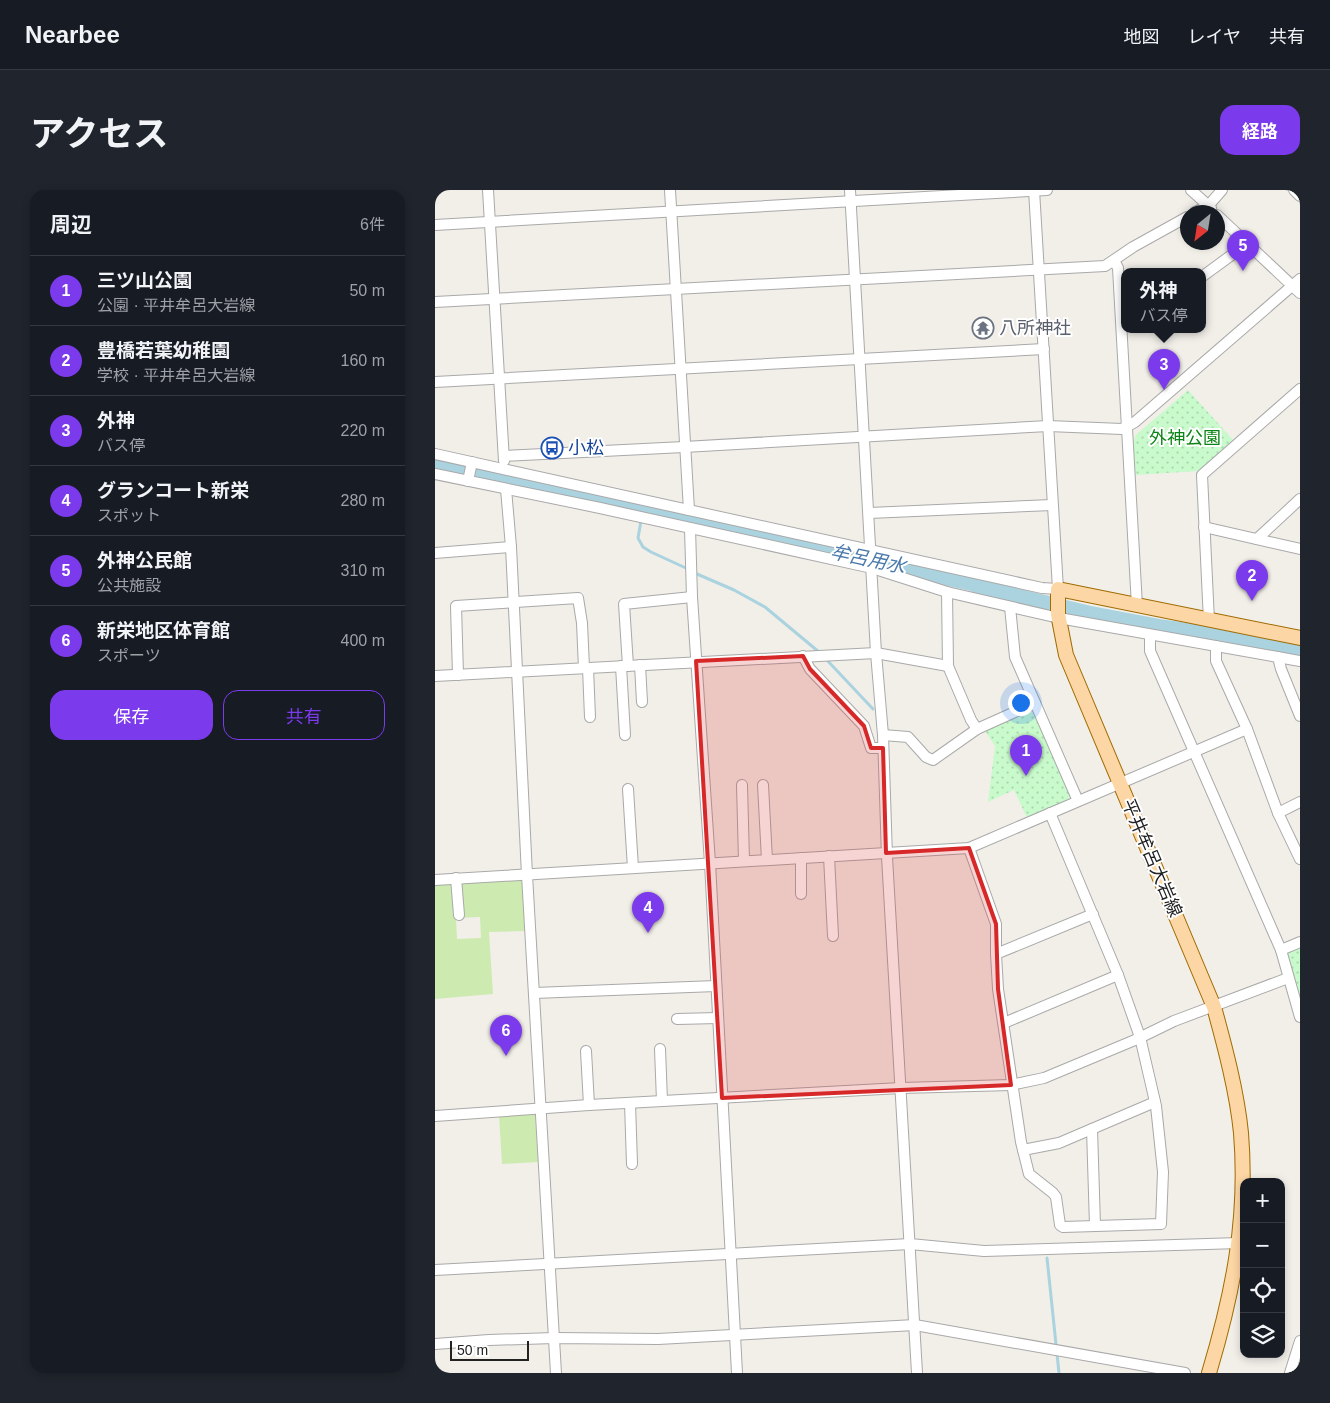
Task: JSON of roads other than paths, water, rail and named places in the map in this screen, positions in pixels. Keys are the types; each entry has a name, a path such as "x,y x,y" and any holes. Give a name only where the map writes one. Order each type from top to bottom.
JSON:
{"main road":[{"path":"1058,593 1137,606 1300,638"},
{"name":"平井牟呂大岩線","path":"1058,593 1059,616 1066,655 1214,1007 1225,1047 1241,1131 1243,1199 1233,1285 1209,1373"}],"street":[{"path":"488,190 504,469"},
{"path":"670,190 689,510"},
{"path":"850,190 876,652 883,736 886,853 917,1373"},
{"path":"435,474 504,469 690,528 1042,588 1058,593 1035,190"},
{"path":"435,225 1047,190"},
{"path":"1191,190 1207,205"},
{"path":"1216,205 1222,190"},
{"path":"1294,190 1300,196"},
{"path":"435,302 1105,266 1133,247 1180,221"},
{"path":"503,456 1048,426 1127,428 1297,286 1225,221"},
{"path":"1206,274 1248,243"},
{"path":"1114,260 1118,268 1121,295"},
{"path":"1125,333 1127,428 1137,606"},
{"path":"435,382 1044,348"},
{"path":"1209,621 1202,475 1298,394"},
{"path":"435,454 506,489 689,510 871,559 947,592 1010,607 1150,635 1300,661"},
{"path":"506,489 511,547 527,874 556,1373"},
{"path":"1257,539 1300,499"},
{"path":"869,513 1053,506"},
{"path":"1204,527 1300,548"},
{"path":"690,528 692,597 710,863 737,1373"},
{"path":"435,553 511,547"},
{"path":"947,592 948,666 971,720 977,728"},
{"path":"625,735 624,604 692,597"},
{"path":"458,675 456,606 578,598 591,718"},
{"path":"1010,607 1015,657 1078,801"},
{"path":"1150,635 1150,651 1281,950 1300,1017"},
{"path":"1216,646 1216,661 1247,729 1278,813 1300,859"},
{"path":"435,676 876,652 948,666"},
{"path":"803,656 810,669 864,726 871,748 883,748"},
{"path":"1278,657 1300,716"},
{"path":"640,665 643,702"},
{"path":"883,736 908,737 926,757 933,760 977,728 1035,703"},
{"path":"435,880 969,848 1247,729"},
{"path":"742,785 745,861"},
{"path":"763,785 767,860"},
{"path":"628,789 633,868"},
{"path":"1278,813 1300,802"},
{"path":"969,848 996,924 997,989 1004,1023 1011,1085 1029,1174 1056,1197 1060,1225 1063,1227 1161,1224 1163,1172 1155,1102 1140,1037 1118,975 1050,813"},
{"path":"829,856 833,936"},
{"path":"801,858 801,894"},
{"path":"456,878 459,914"},
{"path":"996,954 1093,914"},
{"path":"1281,950 1300,942"},
{"path":"1004,1023 1118,975"},
{"path":"435,1116 589,1105 901,1088 1011,1085 1044,1078 1175,1021 1288,978"},
{"path":"534,993 716,986"},
{"path":"677,1019 718,1018"},
{"path":"660,1049 662,1101"},
{"path":"586,1051 589,1105"},
{"path":"1023,1150 1059,1142 1155,1102"},
{"path":"630,1103 632,1164"},
{"path":"1092,1129 1095,1226"},
{"path":"435,1270 910,1244 984,1251 1239,1243"},
{"path":"435,1344 554,1338 658,1339 915,1325 1185,1373"},
{"path":"1290,1373 1300,1341"}],"waterway":[{"name":"牟呂用水","path":"435,466 974,582 988,591 1088,615 1162,629 1255,642 1300,652"},
{"path":"641,521 638,538 643,547 688,569"},
{"path":"697,574 734,590 765,607 819,652"},
{"path":"825,658 873,709"},
{"path":"1047,1258 1059,1373"}],"place":[{"name":"外神公民館","path":"1243,271"},
{"name":"八所神社","path":"983,328"},
{"name":"外神","path":"1164,390"},
{"name":"小松","path":"552,448"},
{"name":"豊橋若葉幼稚園","path":"1252,601"},
{"name":"三ツ山公園","path":"1026,776"},
{"name":"グランコート新栄","path":"648,933"},
{"name":"新栄地区体育館","path":"506,1056"}],"park label":[{"name":"外神公園","path":"1185,438"}]}
